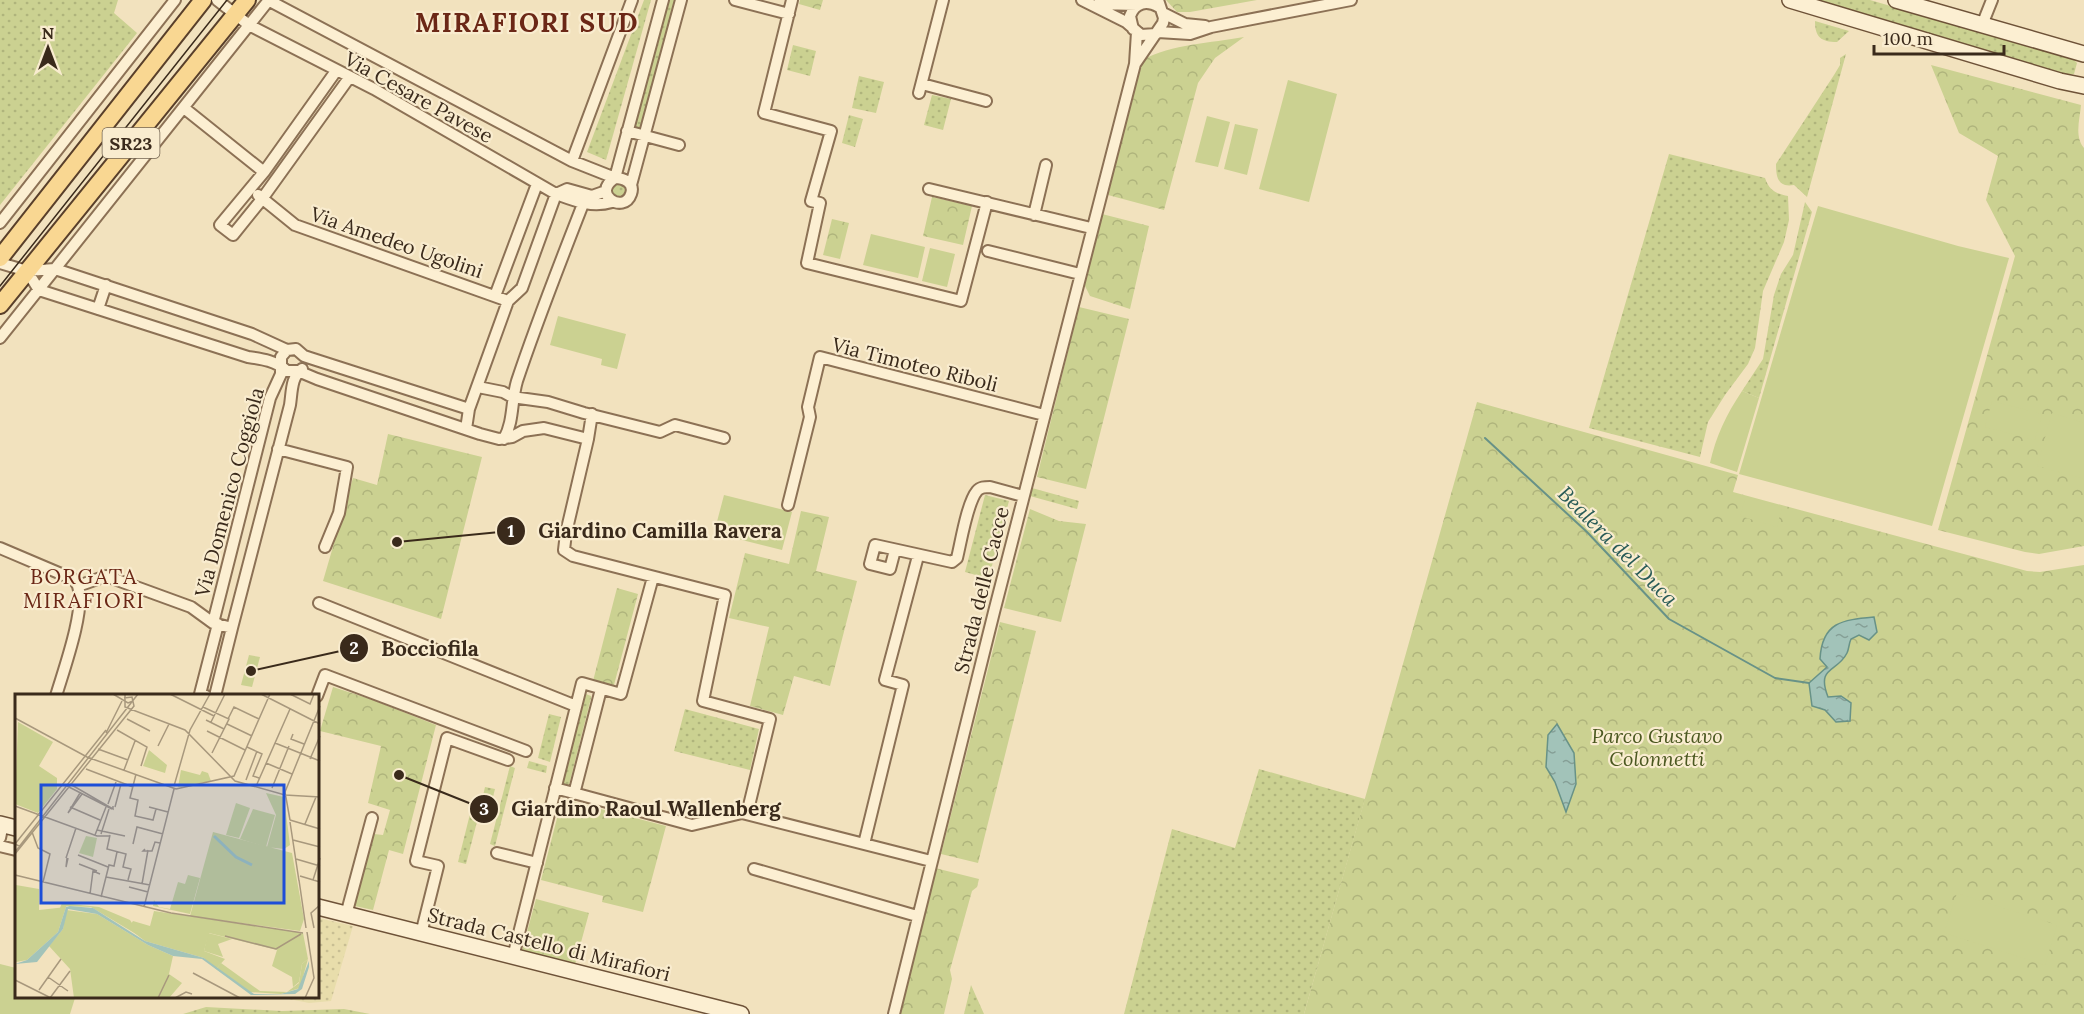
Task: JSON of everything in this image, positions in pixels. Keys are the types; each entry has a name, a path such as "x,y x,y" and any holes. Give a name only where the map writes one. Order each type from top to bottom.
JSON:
{"main road":[{"name":"SR23","path":"0,258 203,0"},
{"name":"SR23","path":"0,305 246,0"},
{"path":"1790,0 2060,81 2084,86"},
{"path":"1896,0 2084,54"},
{"name":"Strada Castello di Mirafiori","path":"320,908 741,1014"}],"street":[{"path":"0,223 175,0"},
{"name":"Via Cesare Pavese","path":"217,0 249,25 374,89 556,194 583,204 612,202"},
{"path":"0,338 269,0"},
{"name":"Via Cesare Pavese","path":"269,0 572,161 615,178"},
{"path":"572,161 632,0"},
{"path":"663,0 615,178 607,185 606,191 612,202 627,201 631,194 631,185 681,0"},
{"path":"735,0 775,5 789,14"},
{"path":"792,0 764,113 831,130 811,201 820,203 807,263 962,301 987,202"},
{"path":"943,0 921,88 987,101"},
{"path":"1087,2 1147,35 1190,34 1211,27 1351,0"},
{"path":"1982,25 1992,0"},
{"path":"1087,2 1151,3 1185,24 1211,27"},
{"name":"Strada delle Cacce","path":"894,1014 1023,496 1135,64 1136,31 1130,16 1140,3"},
{"name":"Strada delle Cacce","path":"1135,64 1163,23 1160,7"},
{"path":"336,71 260,168 250,189 220,225 233,235 262,199 349,78"},
{"path":"184,108 260,168"},
{"path":"627,130 680,145"},
{"path":"1034,214 1046,165"},
{"path":"615,178 622,178 631,185"},
{"path":"495,296 537,184"},
{"name":"Via Amedeo Ugolini","path":"250,189 295,225 508,300"},
{"path":"466,429 469,409 508,300 522,288 556,194 567,189 592,196 606,191"},
{"path":"929,189 1091,228"},
{"path":"504,439 510,428 512,398 541,311 583,204"},
{"path":"988,251 1080,274"},
{"path":"0,263 27,271 55,268 252,334 287,350 296,349 304,356 469,409"},
{"path":"27,271 39,290 282,366 287,371 298,371 317,380 495,439 504,439 523,431 544,428 588,439"},
{"path":"98,309 106,285"},
{"path":"282,366 281,357 287,350"},
{"path":"298,371 304,365 304,356"},
{"name":"Via Timoteo Riboli","path":"788,505 810,417 808,407 820,357 1044,415"},
{"name":"Via Domenico Coggiola","path":"200,694 270,399 282,366"},
{"name":"Via Domenico Coggiola","path":"216,694 290,405 294,379 298,371"},
{"path":"478,387 503,392 512,398 548,402 660,432 675,425 724,438"},
{"path":"592,414 564,550 573,556 726,595 703,701 770,719 747,814"},
{"path":"278,449 347,467 339,513 326,547"},
{"path":"895,550 948,563 955,561 971,501 980,488 990,487 1023,496"},
{"path":"0,548 73,579 78,586 79,613 57,694"},
{"path":"864,844 903,685 885,680 918,556"},
{"path":"78,586 106,576 191,607 216,624"},
{"path":"513,957 582,683 621,694 653,577"},
{"path":"319,603 576,706"},
{"name":"Via Domenico Coggiola","path":"216,624 232,628"},
{"path":"317,694 325,675 526,751"},
{"path":"574,794 601,689"},
{"path":"421,934 438,866 416,861 447,738 508,760"},
{"path":"555,788 692,825 737,813 747,814 931,861"},
{"path":"346,915 372,818"},
{"path":"0,846 15,850"},
{"path":"497,853 537,862"},
{"path":"754,869 917,916"}],"shaded area":[{"path":"320,918 353,926 331,1001 309,1003 289,999 320,999"}],"green space":[{"path":"0,0 118,0 114,13 137,33 0,205"},
{"path":"644,0 651,0 606,160 587,152"},
{"path":"669,0 676,0 641,129 634,127"},
{"path":"800,0 823,0 820,10 799,4"},
{"path":"1166,0 1257,0 1190,12 1177,12"},
{"path":"1809,0 1870,0 2073,59 2077,63 2074,74 2067,75"},
{"path":"1815,21 1849,31 1837,42 1823,40 1816,31"},
{"path":"1244,37 1215,58 1198,83 1164,210 1108,195 1142,60 1179,47"},
{"path":"793,45 816,51 810,76 787,70"},
{"path":"1846,54 1807,197 1794,185 1781,183 1777,177 1776,164 1834,75 1840,65 1840,58"},
{"path":"1931,65 2081,105 2078,133 2084,148 2084,546 2039,554 1938,530 2015,256 1986,200 1998,156 1959,133"},
{"path":"859,76 884,82 876,113 852,108"},
{"path":"1288,80 1337,94 1309,202 1259,189"},
{"path":"932,95 951,99 943,130 924,125"},
{"path":"849,115 863,119 855,147 842,143"},
{"path":"1207,116 1230,122 1218,167 1195,162"},
{"path":"1235,124 1258,129 1247,175 1224,169"},
{"path":"1669,154 1765,178 1774,191 1788,196 1789,220 1784,242 1763,291 1755,348 1748,364 1708,422 1700,457 1589,428"},
{"path":"619,182 627,190 619,198 611,190"},
{"path":"932,197 972,206 963,245 923,236"},
{"path":"1805,202 1812,212 1759,398 1742,391 1763,359 1774,295 1781,274 1793,255"},
{"path":"1818,206 1958,246 2009,258 1932,526 1739,474"},
{"path":"1102,214 1149,226 1130,309 1090,296 1084,284"},
{"path":"832,219 849,223 840,259 823,255"},
{"path":"871,234 925,247 918,278 863,265"},
{"path":"930,248 955,254 947,287 922,281"},
{"path":"1079,307 1129,319 1086,489 1037,477"},
{"path":"558,316 626,334 617,369 601,365 602,359 550,345"},
{"path":"1742,391 1759,398 1737,472 1710,463 1722,426"},
{"path":"1992,401 2042,414 2035,440 1985,427"},
{"name":"Parco Gustavo Colonnetti","path":"1477,402 1738,475 1733,492 2027,571 2040,572 2084,565 2084,1014 1304,1014"},
{"path":"2052,413 2084,423 2084,479 2037,466"},
{"path":"388,434 482,457 441,619 323,581 353,478 377,485"},
{"path":"1032,488 1079,501 1077,509 1030,496"},
{"path":"724,495 792,512 782,550 714,533"},
{"path":"985,495 1009,501 989,577 965,572"},
{"path":"1746,497 1782,507 1777,527 1740,516"},
{"path":"1030,509 1059,521 1086,524 1061,622 1004,608"},
{"path":"801,511 829,517 816,571 857,581 830,686 794,676 783,715 750,706 769,627 729,618 745,553 789,564"},
{"path":"617,588 638,594 614,685 593,681"},
{"path":"1000,622 1036,631 978,863 941,854"},
{"path":"249,655 260,657 252,687 241,685"},
{"path":"333,687 436,725 403,854 389,850 373,910 355,906 374,834 383,835 390,810 368,803 381,746 320,731"},
{"path":"586,694 591,698 569,785 563,786 562,784"},
{"path":"685,709 759,729 750,770 674,751"},
{"path":"549,714 561,717 550,762 538,758"},
{"path":"529,761 547,766 546,773 527,768"},
{"path":"510,766 515,768 495,846 490,844"},
{"path":"1259,769 1365,799 1304,1014 1124,1014 1172,829 1235,848"},
{"path":"485,787 495,789 488,816 479,814 466,864 458,862 474,798 482,800"},
{"path":"562,799 666,826 643,912 602,902 603,896 541,880"},
{"path":"935,868 979,879 977,887 972,891 950,970 952,979 944,1014 898,1014"},
{"path":"1957,893 2057,925 2045,965 1944,933"},
{"path":"536,899 589,913 574,968 521,954"},
{"path":"0,964 15,968 15,999 75,999 70,1014 0,1014"},
{"path":"971,985 984,1014 964,1014"},
{"path":"206,1007 282,1011 344,1009 370,1014 183,1014"}],"water":[{"path":"1874,617 1877,632 1869,640 1859,635 1851,639 1843,659 1826,675 1825,687 1828,697 1841,696 1851,703 1850,721 1836,722 1825,710 1812,706 1809,683 1827,667 1820,659 1825,637 1836,625 1843,622"},
{"path":"1557,724 1574,753 1576,784 1566,812 1555,782 1546,767 1548,735"}],"waterway":[{"name":"Bealera del Duca","path":"1485,438 1587,532 1669,619 1775,678 1809,683"}],"tram line":[{"path":"0,286 227,0"}],"place":[{"name":"Giardino Camilla Ravera","path":"397,542"},
{"name":"Bocciofila","path":"251,671"},
{"name":"Giardino Raoul Wallenberg","path":"399,775"}],"district":[{"name":"MIRAFIORI SUD","path":"527,22"},
{"name":"BORGATA MIRAFIORI","path":"84,588"}]}
